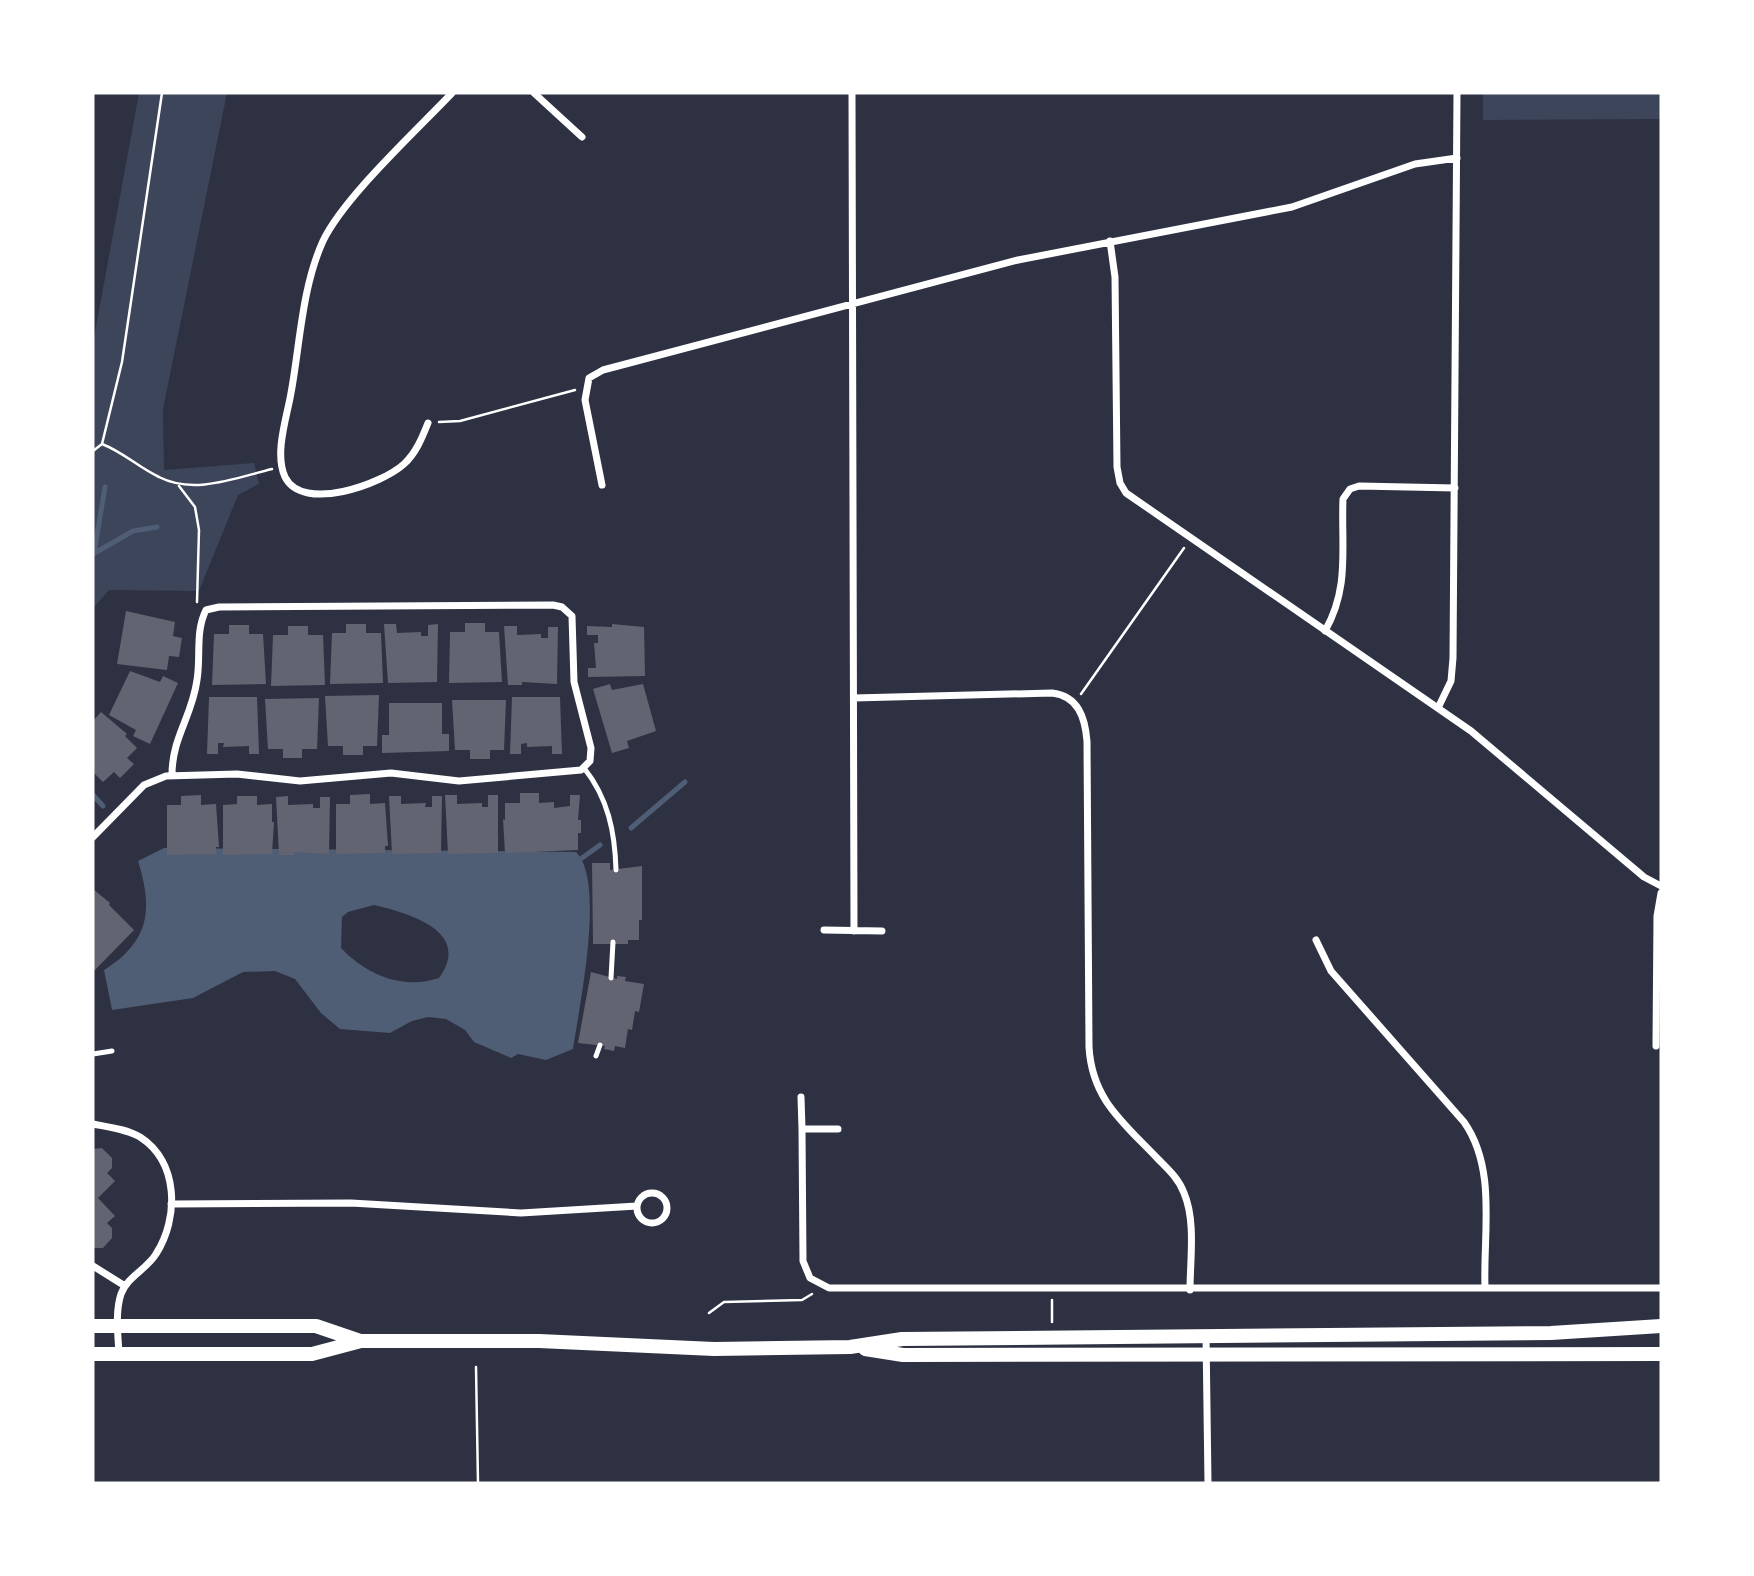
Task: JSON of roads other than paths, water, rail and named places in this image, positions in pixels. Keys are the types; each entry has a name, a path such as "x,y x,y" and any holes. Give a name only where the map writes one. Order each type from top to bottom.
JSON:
{"main road":[{"path":"93,1326 316,1326 361,1341"},
{"path":"93,1354 312,1354 361,1341 539,1341 692,1349 850,1347 902,1339 1551,1333 1661,1326"},
{"path":"850,1347 903,1355 1661,1354"}],"street":[{"path":"428,423 414,453 394,472 331,494 314,496 296,490 285,476 282,467 282,444 312,275 324,239 358,194 452,93"},
{"path":"534,93 582,137"},
{"path":"852,93 854,931"},
{"path":"1438,708 1448,689 1452,671 1457,93"},
{"path":"602,485 585,388 589,378 603,370 1018,260 1279,210 1415,164 1457,158"},
{"path":"1110,241 1115,277 1117,467 1120,483 1132,498 1505,757 1644,877 1661,886"},
{"path":"1325,631 1337,610 1342,591 1343,499 1347,491 1359,486 1455,488"},
{"path":"93,837 144,785 172,775 237,774 300,781 391,773 459,781 517,773 577,772 590,761 592,748 574,682 573,620 562,607 219,607 206,610 201,620 197,682 190,708 173,748 172,775"},
{"path":"854,698 1052,693 1063,695 1074,703 1083,715 1087,741 1089,1047 1092,1074 1109,1107 1172,1174 1184,1192 1189,1213 1190,1290"},
{"path":"1656,1046 1657,916 1661,893"},
{"path":"824,930 882,931"},
{"path":"1316,940 1331,971 1464,1122 1477,1143 1485,1177 1485,1287"},
{"path":"801,1097 802,1254 807,1273 816,1288 1661,1288"},
{"path":"93,1124 130,1133 149,1145 167,1171 171,1204 163,1242 152,1260 125,1286 120,1300 119,1354"},
{"path":"802,1129 838,1129"},
{"path":"651,1193 664,1198 667,1207 661,1220 652,1223 639,1216 637,1206 642,1197 651,1193"},
{"path":"171,1204 351,1203 521,1213 637,1206"},
{"path":"93,1266 125,1286"},
{"path":"1206,1335 1209,1483"}],"lane":[{"path":"584,768 604,799 613,831 615,870"},
{"path":"611,978 614,942"},
{"path":"596,1056 600,1045"},
{"path":"93,1054 112,1051"}],"waterway":[{"path":"94,553 105,487"},
{"path":"93,554 133,531 157,527"},
{"path":"631,828 685,782"},
{"path":"93,795 103,806"},
{"path":"582,858 600,845"}]}
